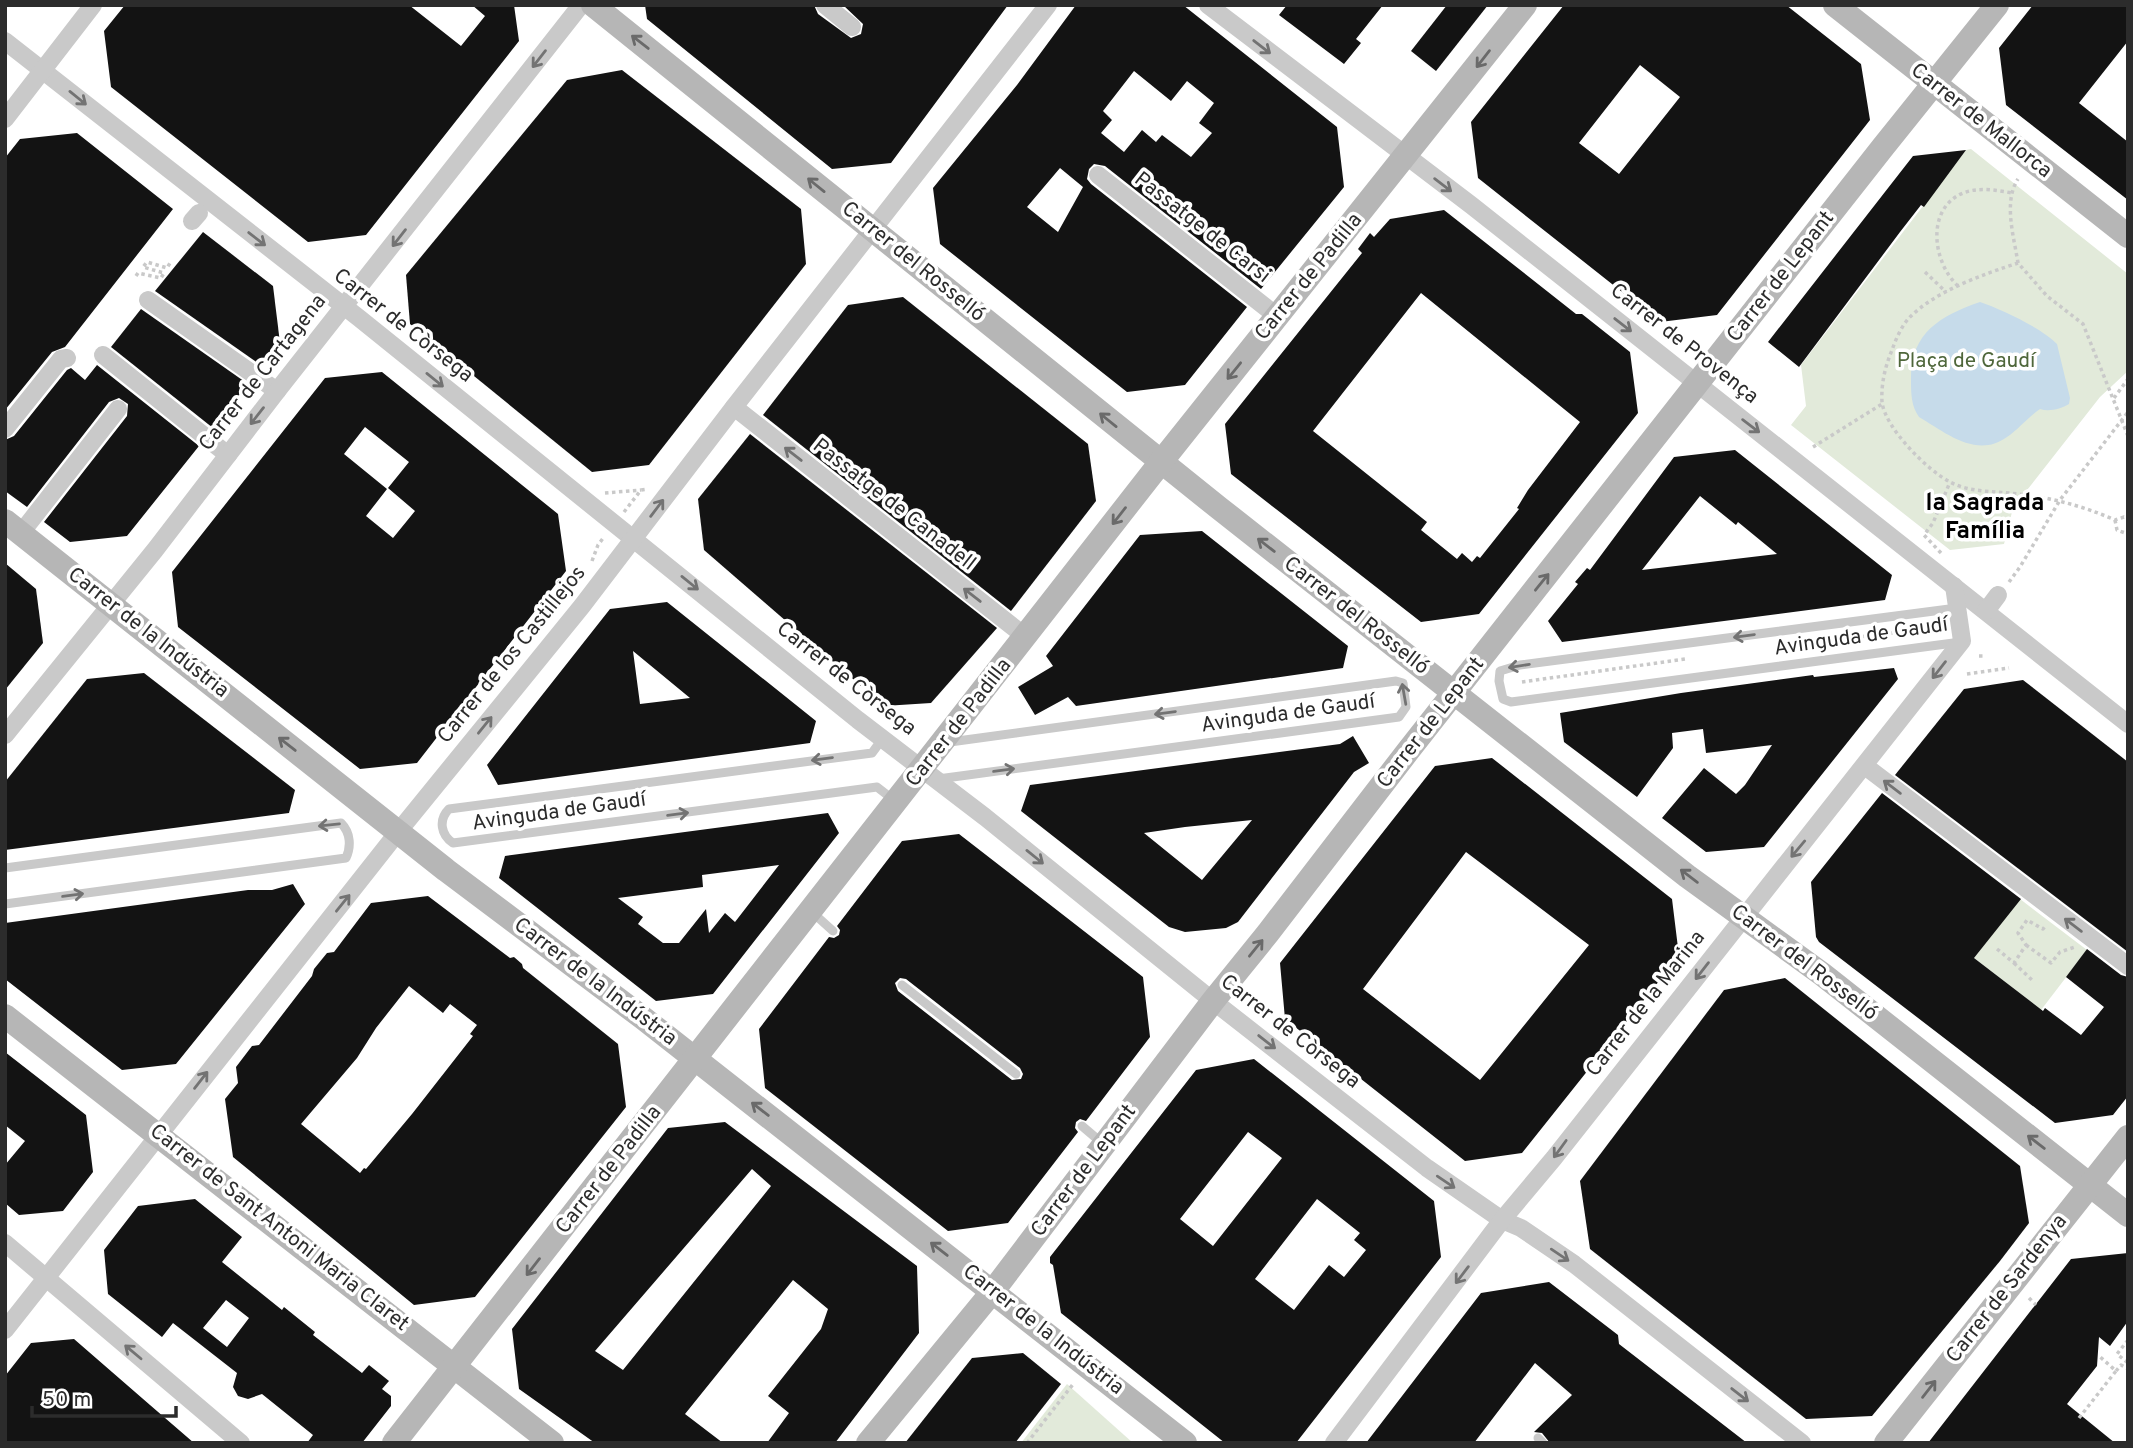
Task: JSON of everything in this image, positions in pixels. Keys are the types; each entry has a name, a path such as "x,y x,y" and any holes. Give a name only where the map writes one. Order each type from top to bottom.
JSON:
{"main road":[{"name":"Carrer del Rosselló","path":"593,5 1161,463 1454,694 1687,876 1822,974 2128,1215"},
{"name":"Carrer de Padilla","path":"394,1443 896,803 930,774 944,743 1026,637 1525,5"},
{"name":"Carrer de Lepant","path":"868,1443 993,1291 1213,1000 1997,5"},
{"name":"Carrer de Mallorca","path":"1830,9 1933,84 2128,236"},
{"name":"Carrer de la Indústria","path":"13,527 446,870 696,1060 1185,1443"},
{"name":"Carrer de Sant Antoni Maria Claret","path":"5,1016 552,1443"},
{"name":"Carrer de Sardenya","path":"1886,1443 2128,1137"}],"street":[{"path":"5,118 93,5"},
{"name":"Carrer de Cartagena","path":"5,734 112,604 581,5"},
{"name":"Carrer de los Castillejos","path":"5,1330 634,538 1048,5"},
{"name":"Carrer de Provença","path":"1208,5 1493,222 2128,724"},
{"path":"828,6 852,27"},
{"name":"Carrer de Còrsega","path":"5,41 345,307 883,738 1427,1168 1574,1264 1802,1443"},
{"name":"Passatge de Carsi","path":"1098,175 1278,317"},
{"path":"149,300 277,391"},
{"path":"103,355 228,455"},
{"path":"5,429 61,359 67,358"},
{"name":"Passatge de Canadell","path":"734,407 1026,637"},
{"path":"13,527 118,409"},
{"path":"1954,586 1962,641"},
{"path":"1986,611 1998,595"},
{"name":"Carrer de la Marina","path":"1334,1443 1503,1220 1962,641"},
{"path":"1865,766 2128,966"},
{"path":"5,1243 238,1442"}],"lane":[{"name":"Avinguda de Gaudí","path":"1958,608 1520,666 1500,671 1499,681 1503,699 1511,702 1962,641"},
{"name":"Avinguda de Gaudí","path":"930,774 1399,717 1406,707 1403,683 1396,681 944,743"},
{"name":"Avinguda de Gaudí","path":"883,738 872,753 449,809 444,814 442,828 453,843 877,787 896,803"},
{"path":"5,868 341,823 346,828 349,840 349,851 345,859 5,904"},
{"path":"812,912 833,931"},
{"path":"902,985 1016,1074"},
{"path":"1083,1126 1104,1144"}],"path":[{"path":"2018,179 2011,193 2011,216 2018,263 2047,296 2082,324 2128,436"},
{"path":"1959,287 1950,279 1938,254 1938,232 1943,211 1960,194 1971,190 2011,193"},
{"path":"136,276 138,273 161,278 164,273 143,267 147,262 167,268 170,263"},
{"path":"2018,263 1984,274 1946,292 1909,318 1896,338 1885,369 1882,404 1891,424 1910,451 1950,482 1980,491 2060,500 2115,520 2128,518"},
{"path":"1925,272 1946,292"},
{"path":"2114,398 2128,379"},
{"path":"1814,447 1882,404"},
{"path":"2020,567 2060,500 2128,412"},
{"path":"1938,557 1942,551 1924,535 1933,523 1950,482"},
{"path":"2115,520 2117,530 2128,534"},
{"name":"Avinguda de Gaudí","path":"1781,647 1916,630"},
{"path":"1522,682 1686,659"},
{"path":"1967,674 2009,668"},
{"path":"2052,919 2043,929 2027,920 2018,933 2026,945 2051,963 2060,952 2085,944"},
{"path":"2014,963 2026,945"},
{"path":"1997,949 2033,981"},
{"path":"2029,1298 2036,1305"},
{"path":"2128,1340 2118,1354 2128,1363"},
{"path":"2098,1355 2116,1371"},
{"path":"2080,1418 2121,1365 2128,1369"},
{"path":"1027,1443 1074,1383"}],"green space":[{"name":"Plaça de Gaudí","path":"1971,149 2128,274 2128,371 2100,397 2013,508 2004,544 1950,550 1791,425 1806,406 1801,365 1966,150"},
{"path":"2020,899 2087,950 2041,1010 1974,958"},
{"path":"1067,1384 1133,1443 1021,1443"}],"water":[{"path":"1980,302 2021,320 2057,344 2070,398 2069,404 2062,407 2040,409 1996,443 1973,445 1951,436 1919,417 1911,390 1912,364 1922,338 1930,329 1952,313"}],"building":[{"path":"125,5 409,5 461,46 485,16 472,5 514,5 519,41 366,235 308,242 111,87 104,31"},
{"path":"645,5 814,5 818,14 851,38 861,34 863,24 843,5 1008,5 891,163 832,169 647,19"},
{"path":"1076,5 1183,5 1337,127 1344,187 1261,289 1105,166 1094,164 1089,169 1087,179 1091,184 1247,307 1185,385 1127,392 940,244 933,188 1017,85","holes":["1134,71 1171,101 1187,81 1214,103 1199,123 1212,133 1191,157 1162,135 1156,142 1142,130 1124,152 1101,133 1112,120 1103,111","1060,168 1083,187 1058,232 1027,207"]},
{"path":"1287,5 1383,5 1356,39 1361,43 1344,64 1279,15"},
{"path":"1447,5 1488,5 1436,71 1411,51"},
{"path":"1564,5 1786,5 1861,64 1870,120 1717,315 1660,322 1478,178 1471,122","holes":["1640,65 1680,97 1619,174 1579,143"]},
{"path":"2033,5 2128,5 2128,41 2079,103 2128,142 2128,200 2006,105 1999,48"},
{"path":"622,70 801,209 806,264 649,465 592,472 410,324 406,275 567,80"},
{"path":"77,133 173,209 65,347 52,352 5,410 5,158 20,139"},
{"path":"1966,150 1924,207 1921,205 1900,232 1799,367 1768,342 1913,156"},
{"path":"1444,210 1576,314 1582,314 1630,352 1638,413 1479,614 1421,622 1231,474 1225,424 1362,253 1358,249 1370,233 1374,237 1390,219","holes":["1421,293 1580,422 1528,490 1517,508 1519,509 1480,558 1477,556 1472,562 1462,553 1457,559 1421,530 1427,522 1313,431"]},
{"path":"203,232 273,286 280,343 262,366 155,291"},
{"path":"903,297 1088,444 1096,501 1011,611 763,415 848,305"},
{"path":"141,309 248,384 213,428 111,347"},
{"path":"97,365 199,446 127,536 70,542 44,522 127,416 128,404 119,398 109,402 27,507 5,491 5,440 14,436 67,370 71,368 85,380"},
{"path":"382,372 558,514 566,571 417,763 360,769 178,627 172,572 325,378","holes":["365,427 409,462 388,488 415,511 393,538 366,516 387,489 344,454"]},
{"path":"750,434 997,628 931,703 884,706 704,550 698,499"},
{"path":"1735,450 1892,575 1885,600 1562,642 1548,621 1578,584 1575,582 1587,568 1590,570 1674,457","holes":["1700,496 1736,525 1738,522 1777,554 1642,570"]},
{"path":"1202,531 1348,646 1343,668 1076,706 1068,697 1035,715 1018,687 1053,666 1046,656 1140,535"},
{"path":"5,563 36,589 43,643 5,690"},
{"path":"667,602 816,721 810,743 498,785 487,765 610,609","holes":["633,651 690,698 640,704"]},
{"path":"1894,668 1898,679 1764,847 1706,852 1662,818 1704,768 1736,794 1772,745 1706,753 1703,729 1672,733 1673,748 1637,797 1564,742 1560,713 1813,675"},
{"path":"144,673 295,790 289,813 5,850 5,782 87,679"},
{"path":"2023,680 2128,762 2128,952 1895,775 1964,689"},
{"path":"1353,736 1369,763 1354,772 1238,922 1226,928 1185,932 1169,927 1021,811 1030,785 1340,744","holes":["1252,820 1202,880 1144,833"]},
{"path":"1492,758 1672,899 1679,956 1522,1153 1465,1161 1285,1019 1280,963 1435,766","holes":["1466,852 1589,945 1480,1080 1363,989"]},
{"path":"1882,793 2021,899 1974,958 2043,1011 2045,1008 2081,1035 2104,1007 2066,977 2087,949 2121,975 2128,977 2128,1096 2113,1115 2055,1123 1819,942 1816,937 1811,882"},
{"path":"828,813 839,833 713,994 656,1001 499,878 505,856","holes":["779,865 735,922 725,913 709,933 706,909 679,943 663,943 638,924 643,917 618,898 703,887 702,875"]},
{"path":"959,834 1143,977 1150,1037 1086,1121 1080,1119 1076,1122 1075,1128 1078,1132 1008,1223 948,1231 765,1088 759,1029 829,937 839,935 837,926 902,841","holes":["900,978 906,979 1020,1068 1023,1074 1021,1079 1012,1080 898,991 895,983"]},
{"path":"293,884 305,904 176,1064 122,1070 5,979 5,923 248,890 272,890"},
{"path":"428,896 510,958 514,957 523,968 618,1044 626,1107 475,1297 414,1305 233,1157 225,1099 238,1083 236,1067 252,1046 259,1045 312,976 314,969 327,953 334,952 371,903","holes":["409,986 443,1013 450,1004 477,1025 470,1034 473,1036 412,1114 360,1173 301,1124 357,1058 376,1028"]},
{"path":"1785,978 2020,1166 2029,1223 1872,1416 1806,1419 1590,1249 1580,1181 1724,990"},
{"path":"5,1052 86,1115 93,1172 63,1211 19,1215 5,1203 5,1165 25,1141 5,1125"},
{"path":"1254,1059 1434,1201 1441,1257 1296,1443 1225,1443 1061,1313 1050,1257 1196,1070","holes":["1248,1132 1282,1158 1213,1246 1180,1219","1317,1199 1360,1233 1354,1240 1366,1250 1344,1277 1329,1265 1294,1310 1255,1279"]},
{"path":"725,1122 917,1266 919,1333 835,1443 767,1443 789,1413 768,1396 821,1329 828,1309 793,1280 685,1414 723,1443 595,1443 519,1389 512,1329 668,1128","holes":["752,1169 771,1186 623,1370 595,1351"]},
{"path":"195,1199 242,1237 222,1262 282,1310 284,1307 315,1332 313,1335 362,1373 369,1365 389,1381 382,1389 391,1396 391,1406 362,1443 307,1443 313,1435 262,1394 248,1399 238,1396 233,1387 237,1373 173,1323 162,1337 108,1294 104,1250 138,1206","holes":["226,1300 249,1318 227,1347 203,1328"]},
{"path":"2128,1253 2128,1321 2110,1346 2099,1337 2097,1366 2067,1404 2115,1443 1928,1443 2071,1259"},
{"path":"1549,1282 1618,1335 1619,1344 1747,1443 1550,1443 1542,1433 1534,1432 1572,1395 1535,1363 1474,1443 1366,1443 1481,1293"},
{"path":"74,1339 194,1443 5,1443 5,1376 31,1343"},
{"path":"1023,1353 1061,1384 1015,1443 905,1443 972,1358"}],"district":[{"name":"la Sagrada Família","path":"1985,518"}]}
